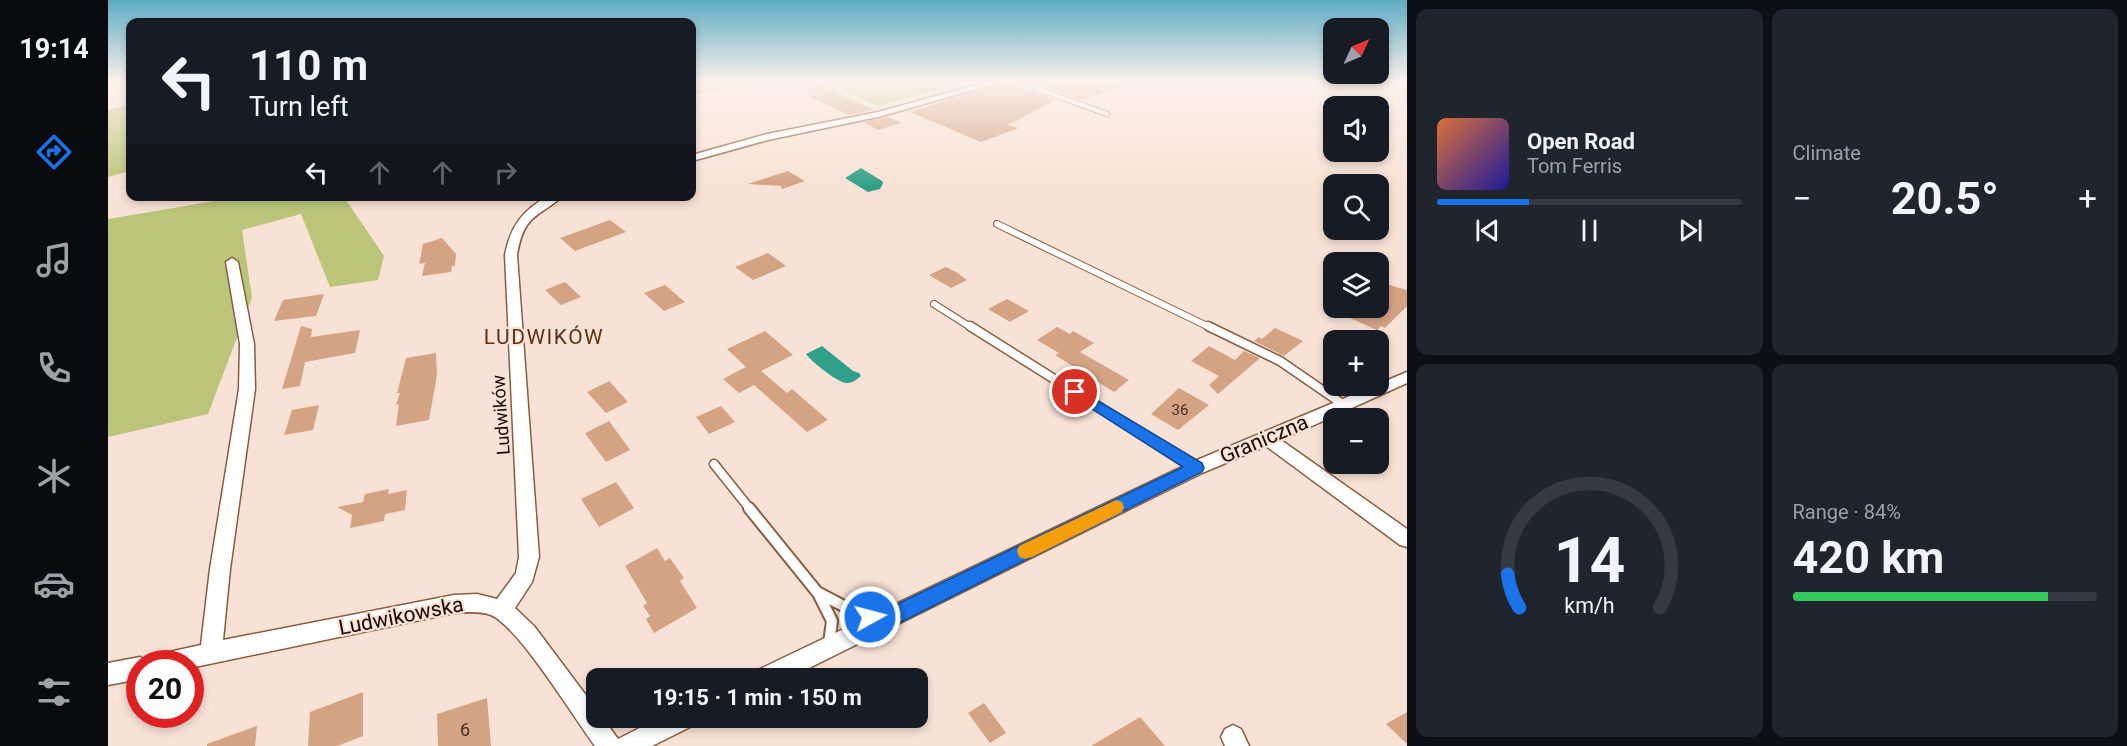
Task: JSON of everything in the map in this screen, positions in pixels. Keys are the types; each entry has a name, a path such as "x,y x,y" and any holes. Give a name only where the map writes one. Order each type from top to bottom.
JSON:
{"street":[{"path":"696,157 767,137 865,117"},
{"name":"Ludwików","path":"502,609 525,576 529,557 512,248 516,230 524,218 550,201"},
{"path":"211,654 220,569 247,389 247,344 232,262"},
{"name":"Graniczna","path":"787,668 1196,468 1268,439 1407,376"},
{"path":"1268,439 1407,538"},
{"name":"Ludwikowska","path":"204,655 454,604 474,602 502,609 514,618 609,746"},
{"path":"108,674 126,671"},
{"path":"627,746 664,728"}],"lane":[{"path":"997,224 1280,362 1344,405"},
{"path":"934,304 1196,468"},
{"path":"714,464 817,592 832,621 828,648"},
{"path":"817,592 857,614 884,620"}],"green space":[{"path":"108,117 126,117 126,172 108,177"},
{"path":"215,201 347,201 384,256 378,280 330,287 301,214 242,230 252,298 208,414 108,437 108,219"}],"water":[{"path":"861,168 882,181 880,189 868,192 845,178"},
{"path":"822,346 861,376 852,382 844,383 826,372 806,354"}],"building":[{"path":"888,117 901,123 878,130 863,122"},
{"path":"921,117 1023,117 1008,125 1019,128 981,142"},
{"path":"788,171 805,181 782,189 781,186 748,184"},
{"path":"610,220 626,232 575,251 560,238"},
{"path":"442,238 456,254 455,266 452,266 451,272 422,276 425,263 419,264 423,244"},
{"path":"768,253 786,266 753,280 735,267"},
{"path":"946,267 967,280 951,288 929,275"},
{"path":"565,282 581,297 561,305 545,290"},
{"path":"665,285 685,302 664,311 644,293"},
{"path":"1389,285 1407,290 1407,306 1385,328 1381,326 1377,330 1350,318 1389,318"},
{"path":"324,294 316,316 274,321 283,300"},
{"path":"1007,299 1029,311 1010,322 988,309"},
{"path":"301,326 312,329 311,337 360,330 355,353 305,362 300,386 282,389"},
{"path":"1057,327 1070,334 1073,331 1094,343 1080,352 1129,380 1114,392 1055,355 1059,353 1037,340"},
{"path":"1275,328 1303,341 1284,356 1254,341 1259,337 1262,339"},
{"path":"765,331 793,355 761,371 787,393 792,389 828,420 807,432 754,385 739,393 723,379 746,367 727,349"},
{"path":"1209,346 1235,360 1244,351 1260,358 1218,394 1209,385 1219,376 1191,361"},
{"path":"436,353 437,375 429,420 396,426 399,404 396,405 400,393 397,393 406,358"},
{"path":"609,381 628,402 606,413 587,392"},
{"path":"1179,388 1209,405 1178,430 1151,414"},
{"path":"319,405 313,430 284,435 292,410"},
{"path":"721,406 735,422 709,434 696,417"},
{"path":"609,421 630,450 606,462 585,433"},
{"path":"616,482 634,508 599,527 581,499"},
{"path":"389,489 388,494 407,490 405,510 385,514 384,521 350,528 352,515 337,507 363,502 365,494"},
{"path":"657,548 665,561 670,558 684,578 680,581 697,608 654,633 646,619 650,616 643,606 647,603 625,566"},
{"path":"363,692 363,736 337,746 308,746 310,712"},
{"path":"487,698 491,746 438,746 437,714"},
{"path":"984,703 1006,733 990,743 968,713"},
{"path":"1407,712 1407,744 1386,724"},
{"path":"1140,717 1165,746 1091,746"},
{"path":"257,726 255,746 207,746 207,744"}],"slow traffic":[{"path":"1025,551 1116,507"}],"district":[{"name":"LUDWIKÓW","path":"544,337"}],"route":[{"path":"870,617 884,620 1196,468 1075,392"}]}
